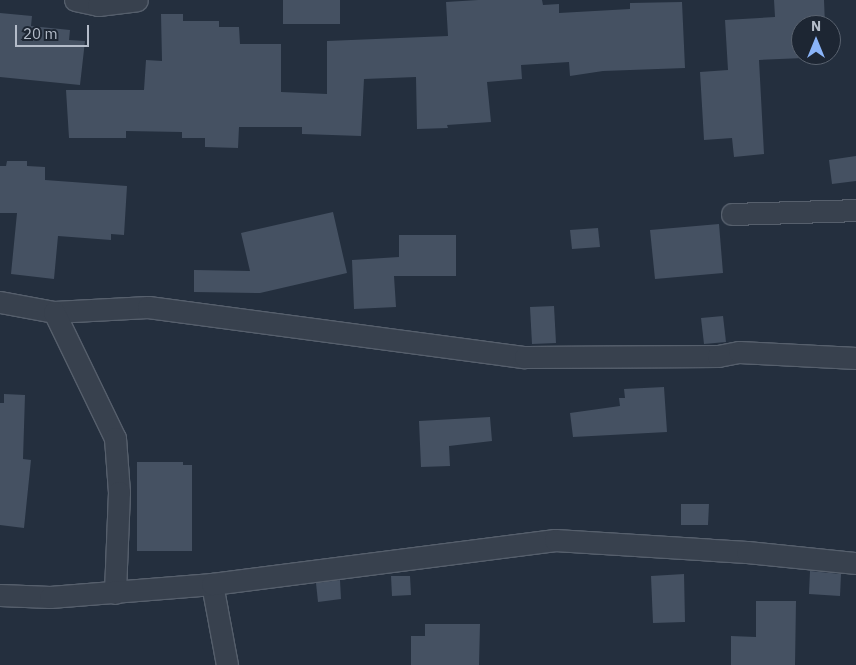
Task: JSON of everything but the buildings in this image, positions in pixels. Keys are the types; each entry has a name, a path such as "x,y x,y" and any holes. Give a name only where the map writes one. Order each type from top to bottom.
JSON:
{"street":[{"path":"74,0 98,4 137,0"},
{"path":"732,214 856,210"},
{"path":"0,302 54,312 148,307 525,357 718,356 739,352 856,358"},
{"path":"54,312 115,438 119,492 115,593"},
{"path":"0,595 50,597 212,584 556,540 747,552 856,563"},
{"path":"212,584 226,665"}]}
